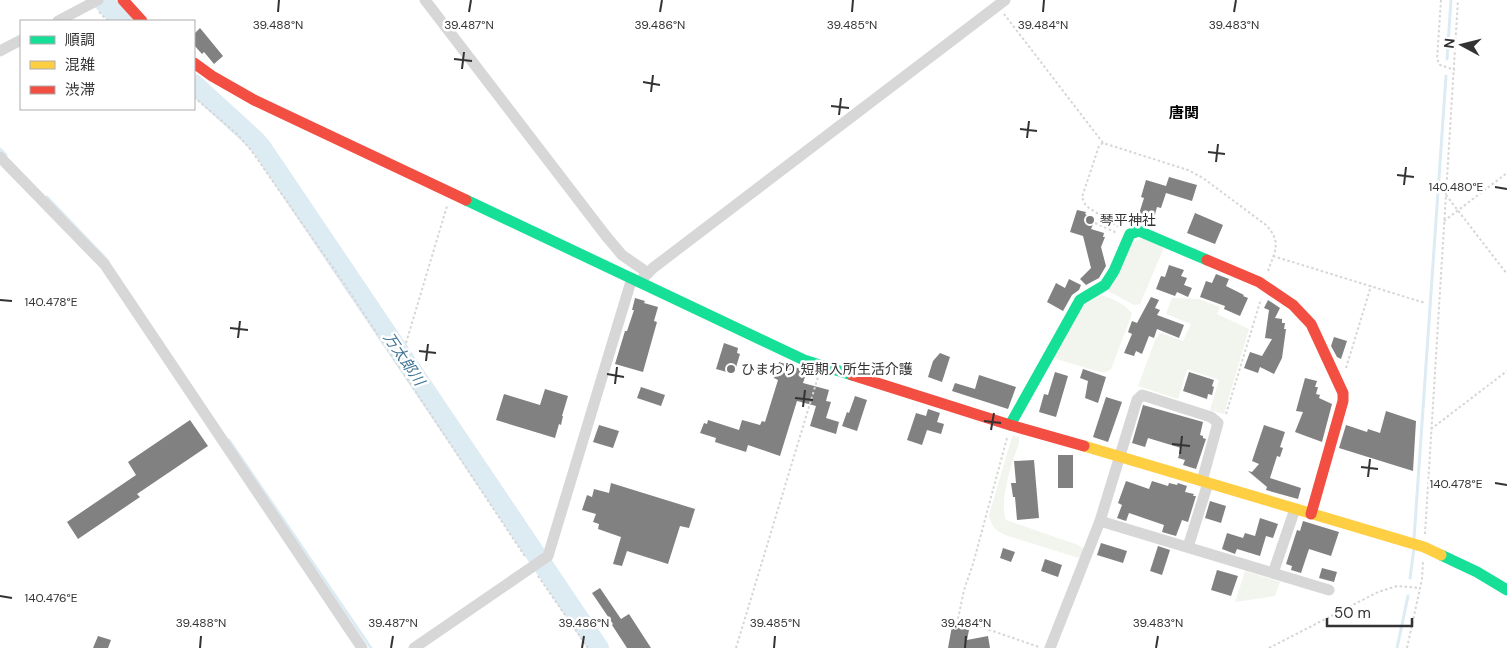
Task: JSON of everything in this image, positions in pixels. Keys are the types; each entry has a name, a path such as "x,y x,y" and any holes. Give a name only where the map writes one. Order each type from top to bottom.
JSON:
{"street":[{"path":"123,0 141,20"},
{"path":"425,0 606,236 622,255 648,273"},
{"path":"60,20 95,2"},
{"path":"414,648 548,556 636,280 648,273 998,2"},
{"path":"0,51 20,41"},
{"path":"195,64 212,76 254,100 804,360 1010,425 1423,547 1477,572 1507,590"},
{"path":"0,157 105,265 362,648"},
{"path":"1010,425 1080,300 1104,285 1114,271 1129,236 1139,231 1264,286 1293,305 1311,324 1343,393 1343,401 1311,514"},
{"path":"1050,648 1100,521 1137,400 1142,395 1211,417 1218,423 1188,547"},
{"path":"1274,573 1295,508"},
{"path":"1100,521 1329,590"}],"path":[{"path":"1441,0 1437,59 1440,65 1454,70"},
{"path":"1407,648 1420,588 1432,429 1458,0"},
{"path":"998,2 1104,143 1188,170 1203,178 1274,233 1277,245 1225,417 1218,423"},
{"path":"195,98 237,134 251,150 344,282 532,567 588,648"},
{"path":"1104,143 1099,146 1082,197 1089,208 1129,236"},
{"path":"1444,221 1507,173"},
{"path":"406,343 451,193"},
{"path":"1446,195 1507,274"},
{"path":"1095,223 1129,236"},
{"path":"1273,256 1425,303"},
{"path":"1346,369 1371,286"},
{"path":"736,648 822,366"},
{"path":"1432,429 1507,371"},
{"path":"1010,425 973,564 964,590 958,619 1041,648"},
{"path":"1269,648 1378,592 1397,586 1420,588"}],"shaded area":[{"path":"1144,238 1162,246 1163,250 1140,304 1134,305 1108,291 1130,243"},
{"path":"1098,295 1107,297 1126,307 1132,314 1111,369 1106,372 1100,372 1053,358 1084,305"},
{"path":"1172,298 1199,299 1220,307 1217,314 1249,329 1224,414 1210,410 1219,380 1187,369 1178,399 1138,386 1156,338 1161,333 1183,341 1191,324 1166,314"},
{"path":"1012,437 1019,437 1019,440 1005,490 1004,514 1006,520 1078,545 1085,550 1079,558 1008,536 993,526 989,515"},
{"path":"1245,571 1280,582 1275,596 1235,602"}],"building":[{"path":"200,28 223,56 214,64 204,52 202,54 195,46 195,33"},
{"path":"1169,177 1197,185 1192,201 1166,193 1161,208 1157,207 1153,222 1138,217 1144,198 1141,197 1146,180 1166,186"},
{"path":"1077,210 1086,212 1085,214 1094,219 1091,229 1104,233 1103,237 1105,237 1101,247 1106,266 1099,278 1086,285 1080,279 1091,268 1083,236 1070,232"},
{"path":"1195,213 1223,225 1215,244 1187,233"},
{"path":"1169,265 1184,270 1181,276 1187,278 1184,285 1192,288 1188,297 1177,292 1175,296 1156,289 1161,276 1165,277"},
{"path":"1216,274 1229,279 1226,286 1248,298 1240,316 1224,309 1225,306 1200,297 1206,281 1212,283"},
{"path":"1069,279 1081,285 1079,290 1072,295 1063,311 1047,302 1056,283 1065,288"},
{"path":"1151,297 1159,300 1155,308 1160,310 1157,315 1184,325 1179,338 1157,329 1154,338 1149,336 1142,354 1136,351 1134,356 1124,353 1132,334 1128,332 1132,321 1137,323"},
{"path":"635,298 658,307 654,321 657,322 643,372 615,364 625,331 627,331 634,310 632,310"},
{"path":"1268,300 1280,308 1275,318 1282,319 1282,323 1285,323 1284,329 1286,329 1282,358 1274,374 1260,367 1258,373 1244,368 1250,352 1262,356 1272,339 1265,338 1269,310 1264,308"},
{"path":"1334,337 1347,341 1341,359 1337,357 1331,346"},
{"path":"724,343 738,348 737,353 740,354 734,374 716,369"},
{"path":"940,353 950,357 942,382 928,377 933,361"},
{"path":"779,362 807,371 803,383 829,390 826,401 831,402 826,418 839,422 836,434 810,426 816,406 797,401 780,456 748,445 746,452 715,442 716,438 700,433 704,423 707,424 708,420 739,430 742,420 760,425 762,421 765,422 778,380 774,378"},
{"path":"1083,369 1106,377 1098,403 1085,398 1088,381 1080,378"},
{"path":"1055,372 1068,376 1056,417 1039,412 1044,394 1048,395"},
{"path":"1189,372 1214,380 1212,395 1208,394 1207,399 1183,391"},
{"path":"979,375 1016,387 1008,409 952,391 955,383 975,389"},
{"path":"1305,378 1317,381 1315,387 1318,387 1316,394 1320,395 1319,398 1332,404 1322,442 1295,432 1303,412 1296,411"},
{"path":"641,387 665,395 661,406 637,398"},
{"path":"545,389 568,396 561,425 559,424 555,438 496,420 504,394 540,405"},
{"path":"855,396 867,400 857,431 842,426"},
{"path":"1106,397 1122,402 1108,442 1093,437"},
{"path":"1143,405 1203,422 1200,435 1206,439 1196,469 1183,465 1185,460 1178,458 1181,448 1148,438 1145,447 1132,443"},
{"path":"928,409 940,413 937,422 944,424 941,434 927,430 922,445 907,440 916,413 926,416"},
{"path":"1386,411 1416,421 1413,471 1339,448 1346,425 1367,432 1368,429 1380,433"},
{"path":"190,420 208,446 137,494 140,497 78,539 67,522 136,475 128,462"},
{"path":"599,425 619,431 613,448 593,442"},
{"path":"1264,425 1285,432 1280,447 1283,448 1280,457 1277,456 1270,478 1301,488 1298,499 1266,490 1267,487 1248,471 1252,472 1259,464 1252,461"},
{"path":"1058,455 1073,455 1073,488 1058,488"},
{"path":"1034,460 1039,518 1017,520 1015,497 1013,497 1011,483 1016,483 1014,461"},
{"path":"1126,481 1149,489 1152,481 1168,486 1169,483 1177,485 1178,483 1187,486 1185,492 1196,496 1188,522 1182,520 1176,536 1162,532 1164,525 1129,513 1126,521 1117,518 1122,505 1118,503"},
{"path":"611,483 695,509 689,528 680,526 668,564 627,551 622,566 613,564 621,537 598,529 599,524 593,522 596,514 582,510 587,495 592,497 594,489 609,493"},
{"path":"1210,501 1226,506 1221,523 1205,518"},
{"path":"1260,518 1278,524 1273,538 1266,536 1260,556 1237,549 1235,554 1222,549 1227,533 1243,538 1245,533 1255,536"},
{"path":"1303,521 1339,532 1331,556 1309,549 1301,573 1291,570 1292,566 1286,564 1297,530 1300,531"},
{"path":"1101,543 1127,551 1123,563 1097,555"},
{"path":"1158,546 1170,550 1162,575 1150,571"},
{"path":"1003,548 1015,552 1011,562 1000,558"},
{"path":"1045,559 1062,565 1058,577 1041,571"},
{"path":"1322,568 1337,572 1334,582 1319,578"},
{"path":"1217,570 1238,576 1231,596 1211,590"},
{"path":"600,588 621,619 629,614 651,648 627,648 592,593"},
{"path":"952,626 969,630 967,640 988,636 990,648 948,648"},
{"path":"98,636 111,640 108,648 93,648"}],"waterway":[{"name":"万太郎川","path":"102,0 121,20"},
{"path":"1447,59 1451,0"},
{"path":"1414,539 1446,76"},
{"name":"万太郎川","path":"195,85 262,148 599,648"},
{"path":"0,149 6,155"},
{"path":"47,197 108,261"},
{"path":"229,440 371,648"},
{"path":"1410,578 1414,548"},
{"path":"1397,648 1408,596"}],"traffic: fast":[{"path":"466,200 804,360 852,375"},
{"path":"1010,425 1080,300 1105,285 1114,271 1130,234 1139,231 1207,260"},
{"path":"1441,555 1477,572 1507,590"}],"traffic: slow":[{"path":"1084,446 1424,547 1441,555"}],"traffic: jam":[{"path":"123,0 141,20"},
{"path":"195,64 212,76 254,100 466,200"},
{"path":"1207,260 1259,282 1293,305 1311,324 1343,393 1343,401 1311,514"},
{"path":"852,375 1010,425 1084,446"}],"place":[{"name":"琴平神社","path":"1090,220"},
{"name":"ひまわり 短期入所生活介護","path":"731,369"}],"district":[{"name":"唐関","path":"1184,113"}]}
